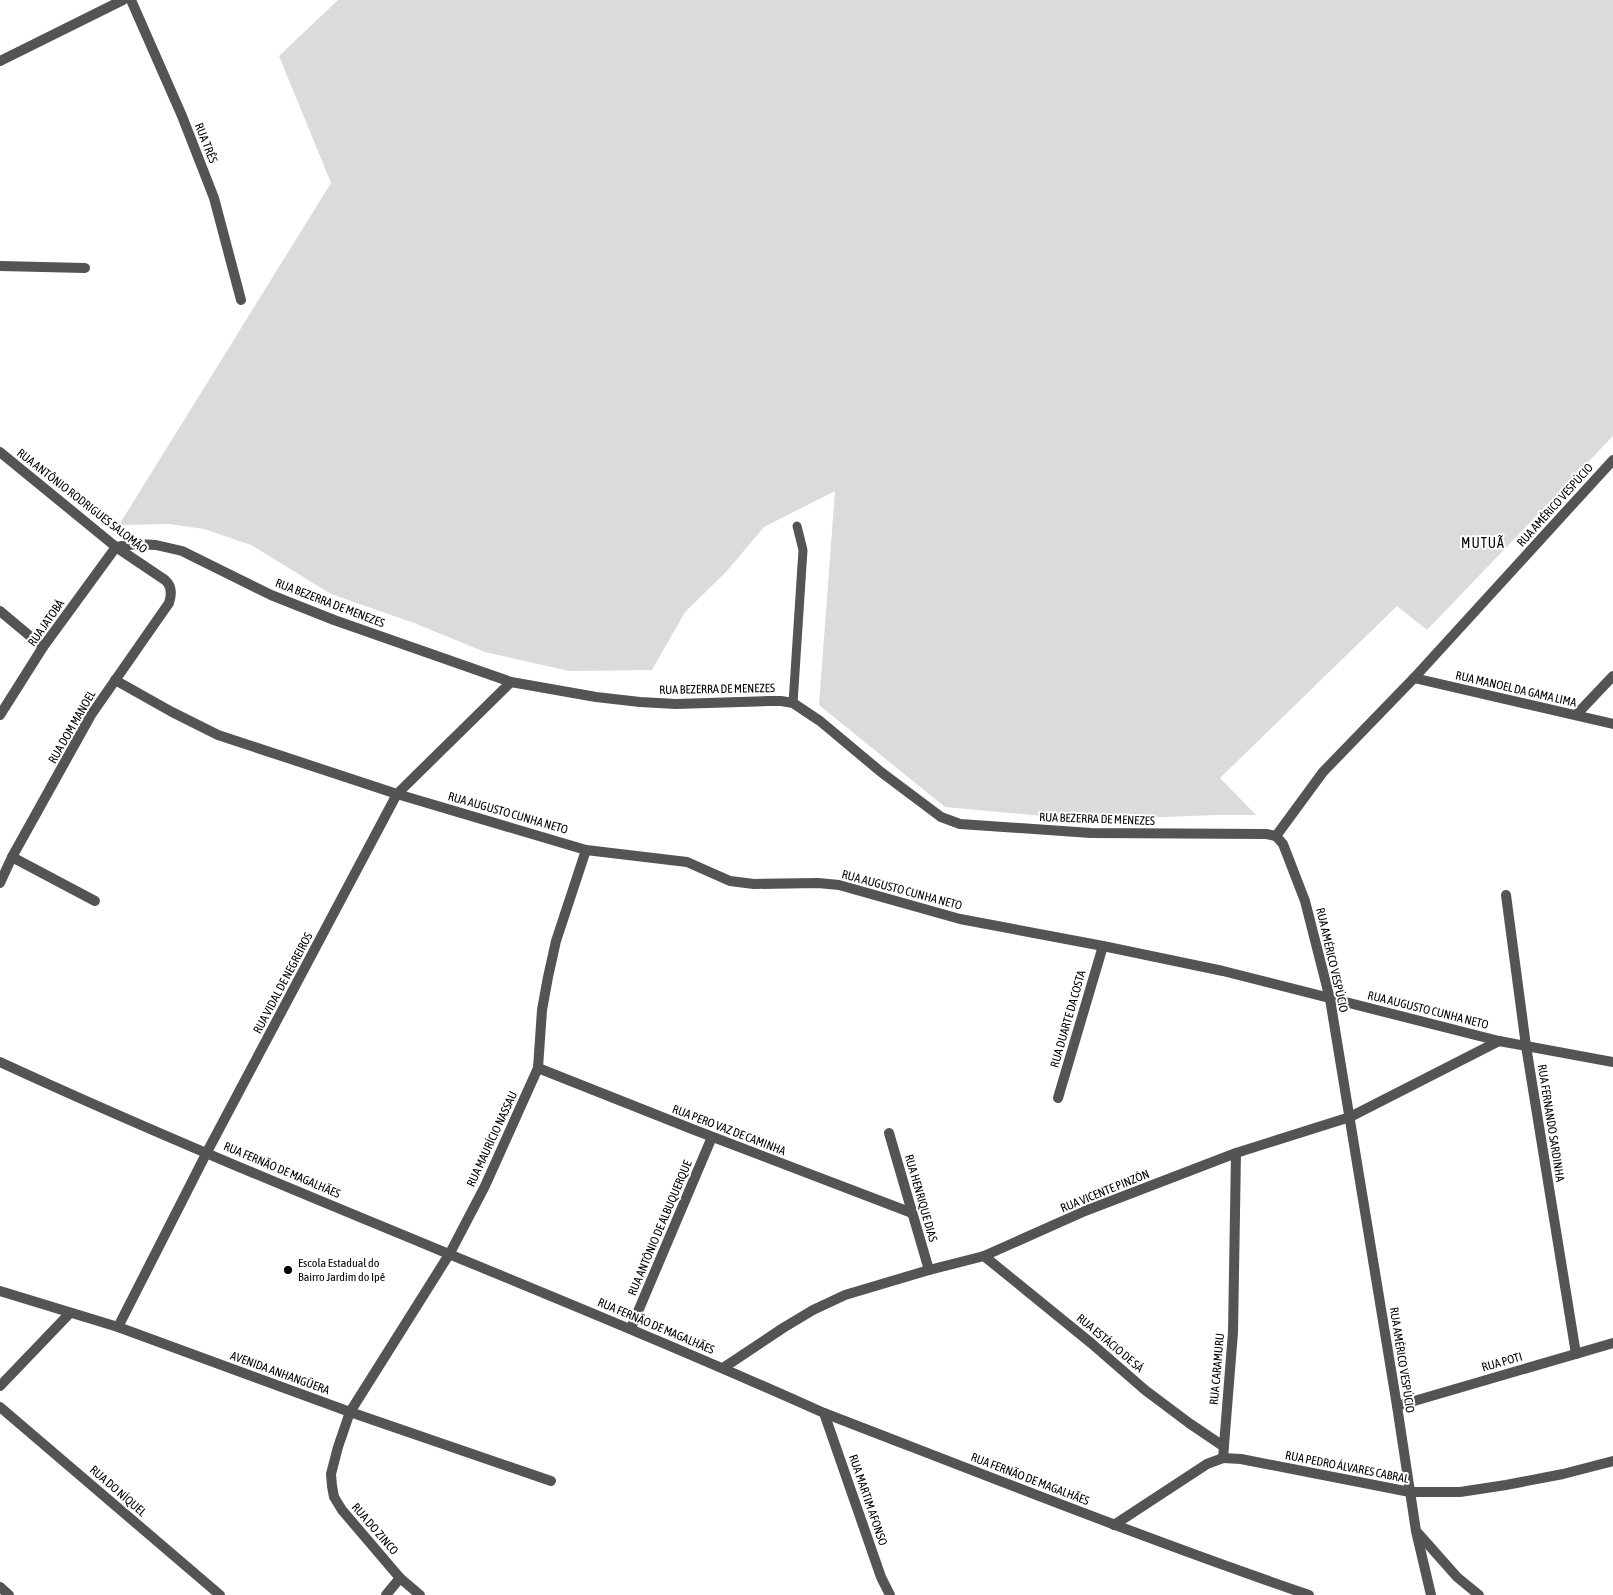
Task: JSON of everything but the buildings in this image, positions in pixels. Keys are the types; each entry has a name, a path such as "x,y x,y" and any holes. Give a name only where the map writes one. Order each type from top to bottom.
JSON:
{"street":[{"path":"0,62 123,0"},
{"name":"RUA TRÊS","path":"131,0 182,116 214,198 241,300"},
{"path":"0,266 85,268"},
{"name":"RUA ANTÔNIO RODRIGUES SALOMÃO","path":"0,452 116,547 169,583 171,589"},
{"name":"RUA AMÉRICO VESPÚCIO","path":"1431,1595 1416,1531 1330,998 1305,901 1283,844 1276,836 1323,772 1414,678 1613,460"},
{"name":"RUA BEZERRA DE MENEZES","path":"116,547 156,544 182,551 271,595 334,620 512,682 596,697 640,702 676,704 781,701 793,703 820,721 881,772 941,818 960,824 1091,833 1266,834 1276,836"},
{"name":"RUA JATOBÁ","path":"0,715 43,647 116,547"},
{"name":"RUA DOM MANOEL","path":"0,883 91,715 169,603 172,596 171,589"},
{"path":"0,611 43,647"},
{"path":"1576,715 1613,676"},
{"name":"RUA MANOEL DA GAMA LIMA","path":"1414,678 1613,724"},
{"name":"RUA AUGUSTO CUNHA NETO","path":"114,680 172,712 218,734 397,794 586,850 687,862 730,881 754,884 818,883 839,885 960,920 1103,946 1222,971 1499,1041 1613,1062"},
{"name":"RUA VIDAL DE NEGREIROS","path":"118,1327 207,1152 397,794 512,682"},
{"name":"RUA MAURÍCIO NASSAU","path":"350,1412 450,1253 485,1186 538,1068 542,1010 548,977 556,941 586,850"},
{"path":"12,858 95,901"},
{"name":"RUA FERNANDO SARDINHA","path":"1506,896 1526,1046 1576,1354"},
{"name":"RUA DUARTE DA COSTA","path":"1058,1098 1103,946"},
{"name":"RUA VICENTE PINZÓN","path":"724,1368 813,1310 846,1295 928,1270 984,1256 1085,1211 1236,1153 1350,1117 1499,1041"},
{"name":"RUA FERNÃO DE MAGALHÃES","path":"0,1062 103,1109 631,1328 824,1413 1114,1526 1309,1595"},
{"name":"RUA PERO VAZ DE CAMINHA","path":"538,1068 912,1214"},
{"name":"RUA HENRIQUE DIAS","path":"888,1133 928,1270"},
{"name":"RUA ANTÔNIO DE ALBUQUERQUE","path":"631,1328 712,1137"},
{"name":"RUA CARAMURU","path":"1223,1458 1233,1332 1236,1153"},
{"name":"RUA ESTÁCIO DE SÁ","path":"984,1256 1091,1343 1145,1390 1223,1446"},
{"name":"AVENIDA ANHANGÜERA","path":"0,1291 118,1327 350,1412 551,1481"},
{"path":"0,1386 70,1313"},
{"name":"RUA POTI","path":"1397,1406 1613,1343"},
{"name":"RUA DO NÍQUEL","path":"0,1406 220,1595"},
{"name":"RUA DO ZINCO","path":"350,1412 332,1474 334,1497 342,1510 400,1578 420,1595"},
{"name":"RUA MARTIM AFONSO","path":"824,1413 881,1577 890,1595"},
{"path":"1114,1526 1207,1464 1223,1458"},
{"name":"RUA PEDRO ÁLVARES CABRAL","path":"1223,1458 1241,1459 1410,1492 1460,1492 1506,1485 1563,1474 1613,1461"},
{"path":"1416,1531 1457,1577 1479,1595"},
{"path":"386,1595 400,1578"},
{"path":"0,1587 9,1595"}],"lane":[{"path":"793,703 803,550 797,526"}],"shaded area":[{"path":"338,0 1613,0 1613,436 1427,630 1397,606 1220,778 1256,815 1087,820 945,807 819,705 835,491 764,527 726,572 685,612 652,670 569,671 485,652 414,623 331,594 251,545 204,529 169,524 119,525 331,183 279,56"}],"place":[{"name":"Escola Estadual do Bairro Jardim do Ipê","path":"288,1270"}],"district":[{"name":"MUTUÃ","path":"1483,543"}]}
